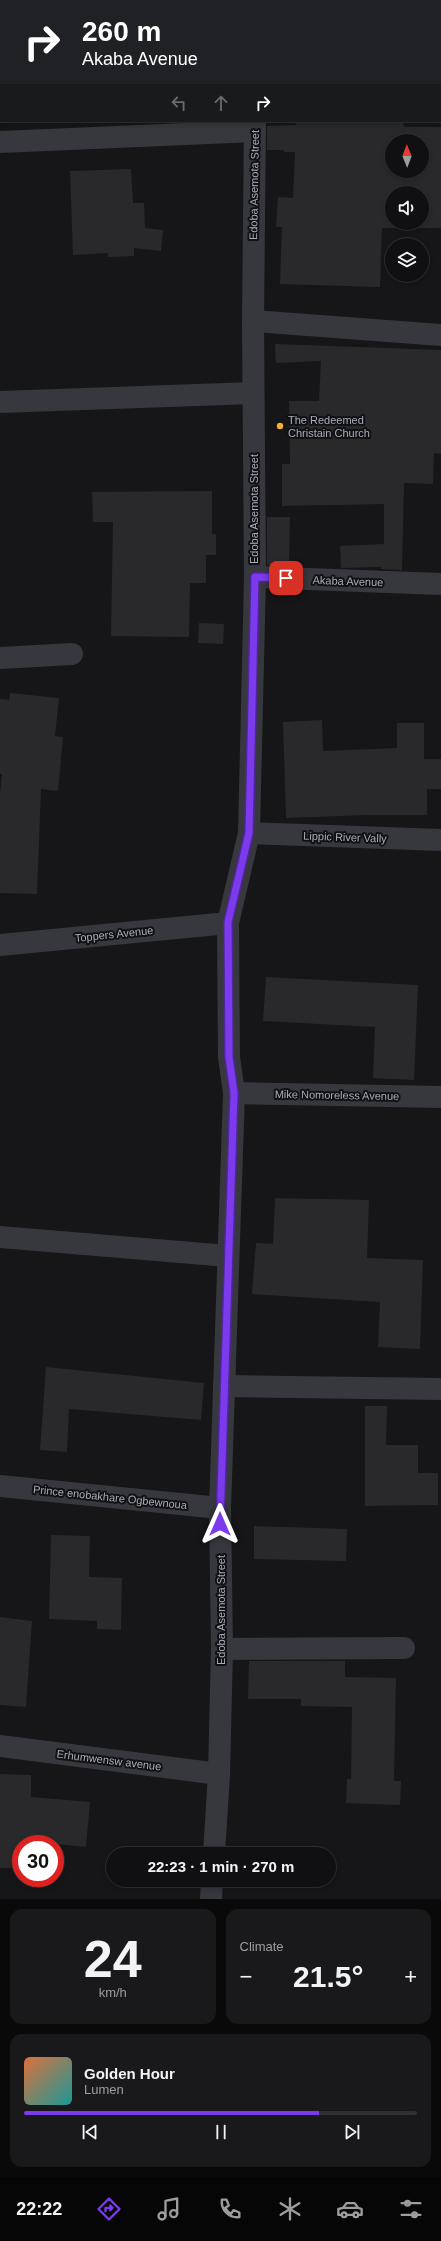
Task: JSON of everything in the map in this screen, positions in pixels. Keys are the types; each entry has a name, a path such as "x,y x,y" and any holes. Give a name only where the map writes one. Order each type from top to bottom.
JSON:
{"street":[{"path":"0,142 255,126"},
{"name":"Edoba Asemota Street","path":"214,1847 219,1774 222,1649 220,1508 234,1093 229,1057 228,922 249,833 255,577 253,321 255,126"},
{"path":"253,321 441,335"},
{"path":"0,402 253,393"},
{"name":"Akaba Avenue","path":"255,577 441,584"},
{"path":"0,658 72,654"},
{"name":"Lippic River Vally","path":"249,833 441,840"},
{"name":"Toppers Avenue","path":"0,945 228,922"},
{"name":"Mike Nomoreless Avenue","path":"234,1093 441,1097"},
{"path":"0,1237 228,1256"},
{"path":"224,1386 441,1388"},
{"name":"Prince enobakhare Ogbewnoua","path":"0,1486 220,1508"},
{"path":"222,1649 404,1648"},
{"name":"Erhumwensw avenue","path":"0,1746 219,1774"},
{"path":"211,1899 212,1887"}],"building":[{"path":"296,122 403,122 404,127 441,127 441,228 429,228 429,186 385,186 385,228 382,228 380,287 280,284 282,227 276,227 278,197 293,198 295,152 284,152 284,150 267,150 267,126 296,125"},
{"path":"131,169 133,203 144,203 145,228 163,230 161,251 134,248 134,256 108,257 108,253 73,255 70,171"},
{"path":"275,344 441,350 441,454 434,453 433,484 404,483 402,570 381,569 381,567 341,568 340,546 384,544 384,504 282,506 282,464 290,464 289,401 319,401 321,361 276,363"},
{"path":"212,491 212,534 216,534 216,555 206,555 206,583 190,583 189,637 111,636 113,522 93,522 92,492"},
{"path":"267,517 290,517 289,566 267,565"},
{"path":"199,623 224,624 223,644 198,643"},
{"path":"10,693 59,698 55,736 63,737 58,791 41,789 37,894 0,893 0,794 2,774 0,774 0,699 9,700"},
{"path":"322,720 323,751 397,748 397,723 424,723 424,759 441,759 441,789 427,789 427,815 366,815 286,818 283,722"},
{"path":"266,977 418,985 414,1080 373,1078 375,1027 263,1021"},
{"path":"275,1198 369,1200 367,1258 423,1260 420,1349 378,1347 380,1302 252,1294 256,1243 273,1244"},
{"path":"46,1367 204,1383 201,1420 69,1409 67,1452 40,1450"},
{"path":"365,1406 387,1406 386,1445 418,1445 418,1473 438,1473 438,1505 365,1506"},
{"path":"254,1526 347,1529 346,1561 254,1559"},
{"path":"51,1535 90,1536 89,1577 122,1578 121,1630 97,1629 97,1621 49,1619"},
{"path":"0,1617 32,1621 26,1707 0,1705"},
{"path":"249,1661 345,1661 345,1677 396,1678 394,1781 401,1781 400,1805 346,1803 347,1779 351,1779 352,1707 301,1706 301,1699 248,1699"},
{"path":"0,1774 31,1775 31,1797 90,1802 86,1847 64,1845 64,1835 12,1835 12,1868 0,1868"}],"place":[{"name":"The Redeemed Christain Church","path":"280,426"}],"route":[{"path":"220,1524 234,1093 229,1057 228,922 249,833 255,577 286,578"}]}
